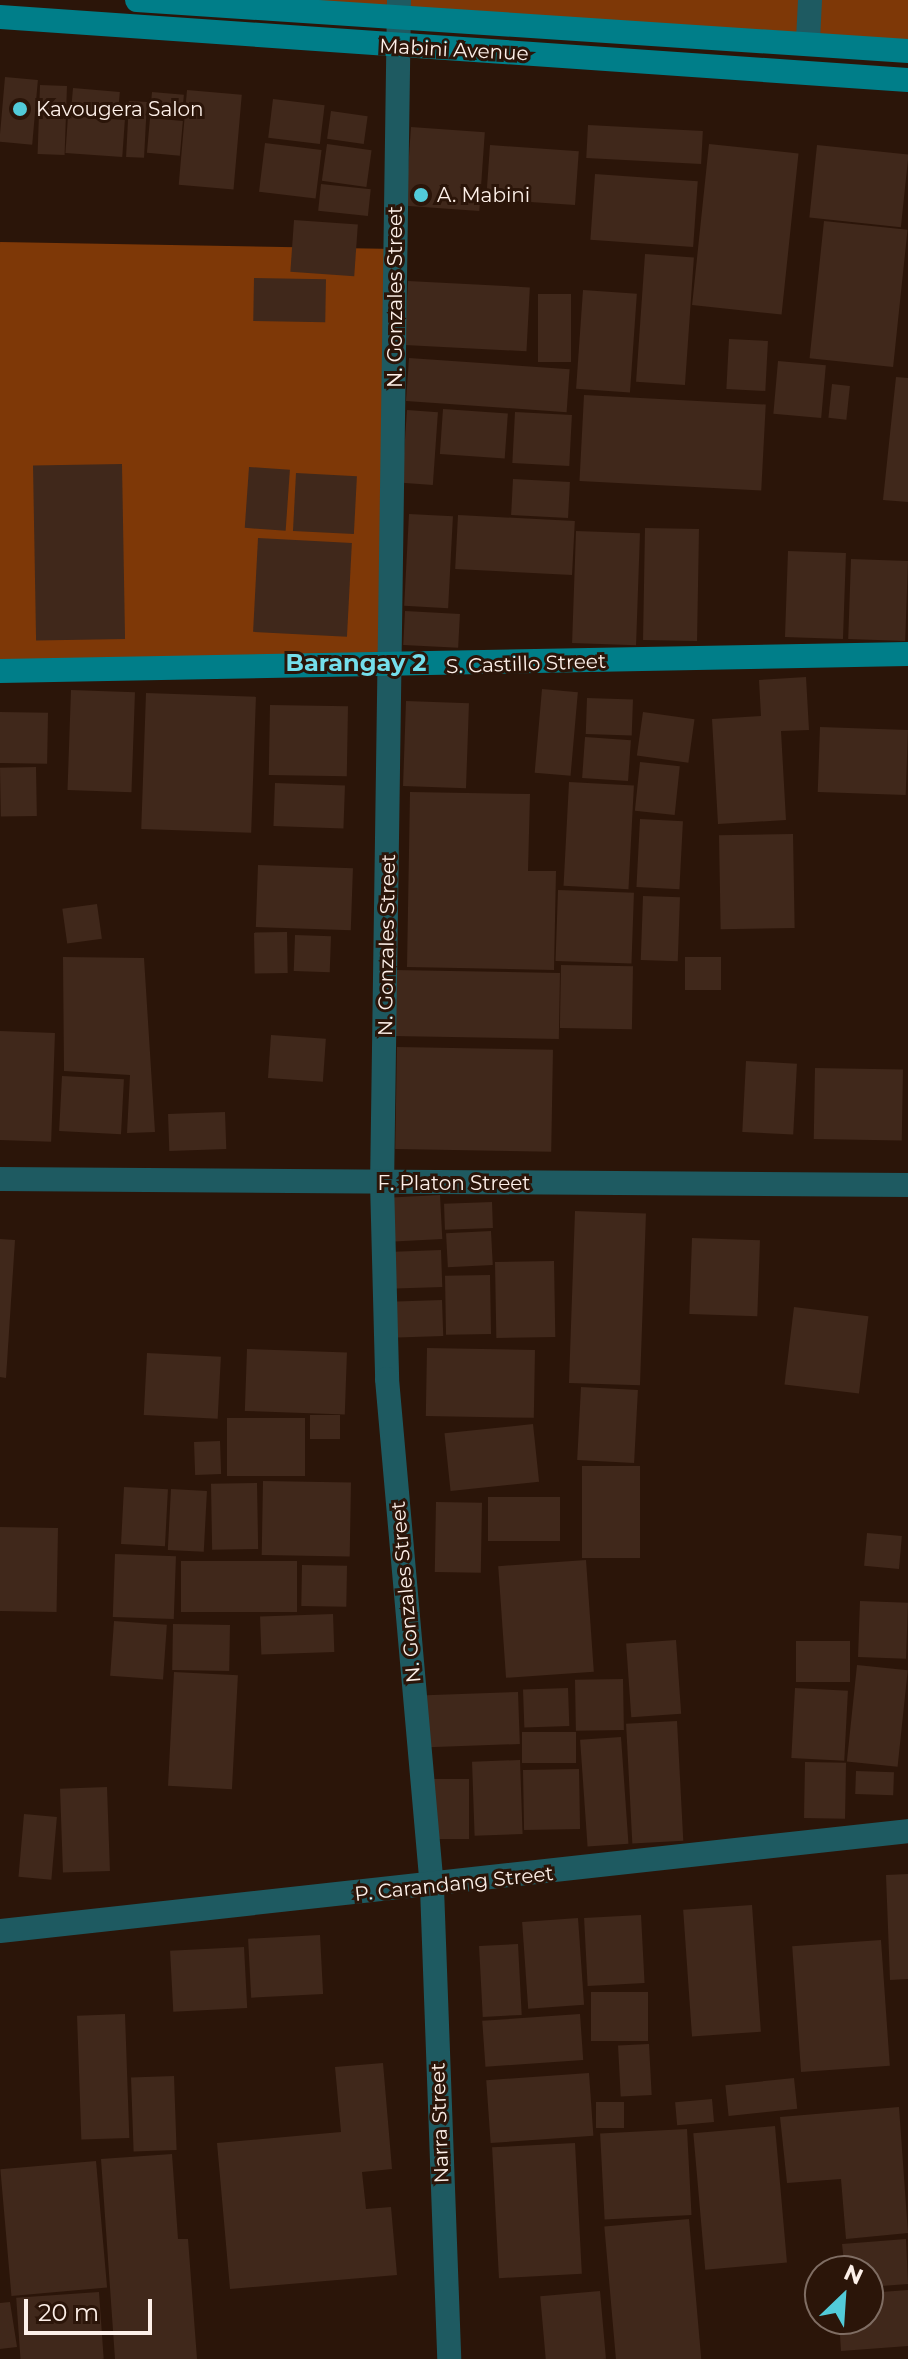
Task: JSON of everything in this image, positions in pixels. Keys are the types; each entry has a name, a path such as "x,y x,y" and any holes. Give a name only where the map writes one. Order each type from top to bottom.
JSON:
{"street":[{"name":"Mabini Avenue","path":"137,0 398,7 908,51"},
{"path":"808,40 810,0"},
{"name":"N. Gonzales Street","path":"398,7 392,668 382,1182 387,1379 432,1888"},
{"name":"Mabini Avenue","path":"0,17 397,48 908,80"},
{"name":"S. Castillo Street","path":"0,671 392,668 908,654"},
{"name":"F. Platon Street","path":"0,1179 908,1185"},
{"name":"P. Carandang Street","path":"0,1931 432,1888 908,1831"},
{"name":"Narra Street","path":"432,1888 449,2359"}],"shaded area":[{"path":"137,0 908,0 908,51"},
{"path":"0,242 396,249 389,668 0,661"}],"building":[{"path":"5,77 38,80 32,145 0,142"},
{"path":"40,85 67,86 65,155 38,154"},
{"path":"73,88 120,92 118,114 71,110"},
{"path":"187,90 242,95 234,189 179,185"},
{"path":"152,92 184,95 182,117 150,114"},
{"path":"273,99 325,105 320,144 268,138"},
{"path":"129,101 147,102 144,158 126,157"},
{"path":"331,111 368,116 364,144 327,139"},
{"path":"68,116 125,120 122,157 65,153"},
{"path":"150,118 183,121 180,156 147,153"},
{"path":"588,125 703,131 701,164 586,158"},
{"path":"411,127 485,132 479,211 405,206"},
{"path":"265,143 322,150 316,199 259,192"},
{"path":"327,144 372,150 366,187 322,181"},
{"path":"709,144 799,153 782,315 692,305"},
{"path":"490,145 579,151 575,205 486,199"},
{"path":"817,145 908,155 901,227 809,218"},
{"path":"595,174 698,181 693,247 590,240"},
{"path":"321,184 371,189 368,216 318,211"},
{"path":"294,220 358,224 354,276 290,272"},
{"path":"824,221 908,230 893,367 810,358"},
{"path":"645,254 694,257 685,385 636,382"},
{"path":"254,278 326,279 325,322 253,321"},
{"path":"408,281 530,287 526,351 405,345"},
{"path":"583,290 637,294 630,393 576,389"},
{"path":"538,294 571,294 571,362 538,362"},
{"path":"729,339 768,341 765,391 726,389"},
{"path":"409,358 570,369 567,412 406,401"},
{"path":"778,361 826,365 821,418 773,414"},
{"path":"896,377 908,378 908,502 883,500"},
{"path":"832,384 850,386 846,420 828,418"},
{"path":"584,395 766,405 761,490 579,481"},
{"path":"443,409 508,414 505,458 440,454"},
{"path":"407,410 438,412 433,485 402,483"},
{"path":"515,412 572,415 569,466 512,463"},
{"path":"122,464 125,639 36,641 33,466"},
{"path":"249,467 290,470 286,531 245,528"},
{"path":"296,473 357,476 354,534 293,531"},
{"path":"513,479 570,482 568,518 511,515"},
{"path":"409,514 453,516 448,608 404,606"},
{"path":"458,515 575,521 572,575 455,569"},
{"path":"645,528 699,529 697,641 643,640"},
{"path":"576,531 640,533 636,645 572,643"},
{"path":"258,538 352,543 347,637 253,632"},
{"path":"788,551 846,553 843,639 785,637"},
{"path":"851,559 908,561 905,641 848,639"},
{"path":"405,611 460,614 458,648 403,645"},
{"path":"806,677 809,730 781,731 786,820 718,824 712,719 761,716 759,680"},
{"path":"542,689 578,692 571,776 535,773"},
{"path":"71,690 135,692 131,792 68,790"},
{"path":"146,693 256,697 251,833 141,829"},
{"path":"587,698 633,700 632,736 586,734"},
{"path":"406,701 469,703 466,788 403,786"},
{"path":"270,705 348,706 347,776 269,775"},
{"path":"0,712 48,713 47,764 0,763"},
{"path":"643,712 694,719 688,763 637,756"},
{"path":"820,727 908,730 906,795 818,792"},
{"path":"585,737 631,740 628,781 582,778"},
{"path":"640,762 680,766 675,815 635,811"},
{"path":"36,767 37,816 1,817 0,768"},
{"path":"569,782 634,785 628,889 564,886"},
{"path":"275,783 345,785 343,828 273,826"},
{"path":"410,792 530,794 528,871 556,871 554,970 407,967"},
{"path":"640,819 683,821 679,889 636,887"},
{"path":"793,834 795,928 721,929 719,835"},
{"path":"258,865 353,868 351,930 256,927"},
{"path":"558,890 634,893 631,964 556,961"},
{"path":"643,896 680,897 678,961 641,960"},
{"path":"97,904 102,939 67,944 62,909"},
{"path":"287,932 288,973 255,974 254,933"},
{"path":"295,935 331,936 330,972 294,971"},
{"path":"63,957 144,958 155,1132 127,1133 130,1075 64,1071"},
{"path":"685,957 721,957 721,990 685,990"},
{"path":"561,965 633,966 632,1029 560,1028"},
{"path":"393,970 560,973 559,1039 392,1036"},
{"path":"0,1031 55,1033 51,1142 0,1140"},
{"path":"271,1035 326,1039 323,1082 268,1078"},
{"path":"397,1047 553,1050 551,1152 395,1149"},
{"path":"746,1061 797,1064 793,1135 742,1132"},
{"path":"815,1068 903,1070 902,1141 814,1139"},
{"path":"62,1076 124,1079 121,1134 59,1131"},
{"path":"225,1112 226,1149 169,1151 168,1114"},
{"path":"440,1195 442,1239 389,1242 387,1198"},
{"path":"492,1202 493,1228 445,1230 444,1204"},
{"path":"575,1211 646,1213 640,1385 569,1383"},
{"path":"491,1231 493,1265 448,1267 446,1233"},
{"path":"692,1238 760,1240 757,1316 689,1314"},
{"path":"0,1239 15,1240 6,1378 0,1377"},
{"path":"441,1250 442,1287 388,1289 387,1252"},
{"path":"554,1261 555,1337 496,1338 495,1262"},
{"path":"490,1275 491,1334 446,1335 445,1276"},
{"path":"442,1300 443,1336 390,1338 389,1302"},
{"path":"794,1307 868,1316 859,1394 784,1384"},
{"path":"427,1348 535,1350 534,1418 426,1416"},
{"path":"247,1349 347,1352 345,1414 245,1411"},
{"path":"147,1353 221,1357 218,1419 144,1415"},
{"path":"581,1387 638,1390 634,1463 577,1460"},
{"path":"310,1415 340,1415 340,1439 310,1439"},
{"path":"227,1418 305,1418 305,1476 227,1476"},
{"path":"533,1424 539,1482 451,1491 444,1433"},
{"path":"220,1441 221,1474 195,1475 194,1442"},
{"path":"582,1466 640,1466 640,1558 582,1558"},
{"path":"263,1481 351,1483 350,1557 262,1555"},
{"path":"257,1483 258,1549 212,1550 211,1484"},
{"path":"124,1487 168,1489 165,1546 121,1544"},
{"path":"171,1489 207,1491 204,1552 168,1550"},
{"path":"488,1497 560,1497 560,1541 488,1541"},
{"path":"436,1502 482,1503 481,1573 435,1572"},
{"path":"0,1527 58,1528 57,1612 0,1611"},
{"path":"867,1533 902,1536 899,1569 864,1566"},
{"path":"115,1554 176,1556 174,1619 113,1617"},
{"path":"586,1560 594,1672 506,1678 498,1566"},
{"path":"181,1561 297,1561 297,1612 181,1612"},
{"path":"302,1565 347,1566 346,1607 301,1606"},
{"path":"860,1601 908,1603 906,1659 858,1657"},
{"path":"333,1614 334,1652 261,1655 260,1617"},
{"path":"114,1621 167,1625 163,1680 110,1676"},
{"path":"173,1624 230,1625 229,1671 172,1670"},
{"path":"676,1640 681,1714 631,1717 626,1643"},
{"path":"796,1641 850,1641 850,1682 796,1682"},
{"path":"857,1665 908,1670 898,1767 847,1761"},
{"path":"174,1672 238,1675 232,1789 168,1786"},
{"path":"623,1679 624,1730 576,1731 575,1680"},
{"path":"568,1688 569,1726 524,1728 523,1690"},
{"path":"795,1688 848,1691 844,1761 791,1758"},
{"path":"518,1692 520,1744 428,1747 426,1695"},
{"path":"677,1721 683,1841 632,1844 626,1724"},
{"path":"522,1732 576,1732 576,1763 522,1763"},
{"path":"621,1737 628,1844 588,1847 580,1740"},
{"path":"520,1760 523,1834 475,1836 472,1762"},
{"path":"805,1762 846,1763 845,1819 804,1818"},
{"path":"579,1769 580,1829 524,1830 523,1770"},
{"path":"856,1771 894,1772 893,1795 855,1794"},
{"path":"430,1779 469,1779 469,1839 430,1839"},
{"path":"107,1787 110,1871 63,1873 60,1789"},
{"path":"24,1814 57,1817 51,1880 19,1877"},
{"path":"908,1874 908,1979 890,1980 886,1875"},
{"path":"752,1905 761,2032 692,2037 683,1910"},
{"path":"641,1915 645,1983 588,1986 584,1918"},
{"path":"578,1918 584,2005 528,2009 522,1922"},
{"path":"320,1935 323,1994 251,1998 248,1939"},
{"path":"881,1940 890,2066 801,2072 792,1946"},
{"path":"518,1944 522,2015 483,2017 479,1946"},
{"path":"244,1947 247,2008 173,2012 170,1951"},
{"path":"591,1992 648,1992 648,2041 591,2041"},
{"path":"125,2014 129,2138 81,2140 77,2016"},
{"path":"580,2014 583,2060 485,2067 482,2021"},
{"path":"649,2044 652,2095 621,2097 618,2046"},
{"path":"383,2063 392,2169 362,2172 366,2209 391,2207 397,2275 230,2289 217,2143 341,2132 335,2067"},
{"path":"589,2073 593,2136 491,2143 486,2080"},
{"path":"174,2076 177,2150 134,2151 131,2078"},
{"path":"794,2078 797,2109 729,2116 725,2085"},
{"path":"712,2099 714,2122 677,2125 675,2102"},
{"path":"596,2102 624,2102 624,2128 596,2128"},
{"path":"899,2107 908,2233 846,2239 841,2179 787,2183 780,2117"},
{"path":"775,2126 787,2262 705,2270 693,2133"},
{"path":"687,2129 692,2215 605,2219 600,2134"},
{"path":"575,2143 582,2274 499,2278 492,2147"},
{"path":"172,2154 178,2239 188,2239 197,2359 115,2359 101,2159"},
{"path":"96,2161 107,2288 11,2296 0,2169"},
{"path":"689,2219 701,2359 616,2359 604,2226"},
{"path":"906,2239 908,2284 884,2286 884,2255 843,2255 842,2244"},
{"path":"908,2290 908,2346 841,2351 840,2335 884,2335 884,2292"},
{"path":"600,2291 606,2359 546,2359 540,2296"},
{"path":"99,2292 104,2359 20,2359 16,2298"},
{"path":"10,2302 17,2347 0,2349 0,2303"}],"place":[{"name":"Kavougera Salon","path":"20,109"},
{"name":"A. Mabini","path":"421,195"}],"district":[{"name":"Barangay 2","path":"356,663"}]}
